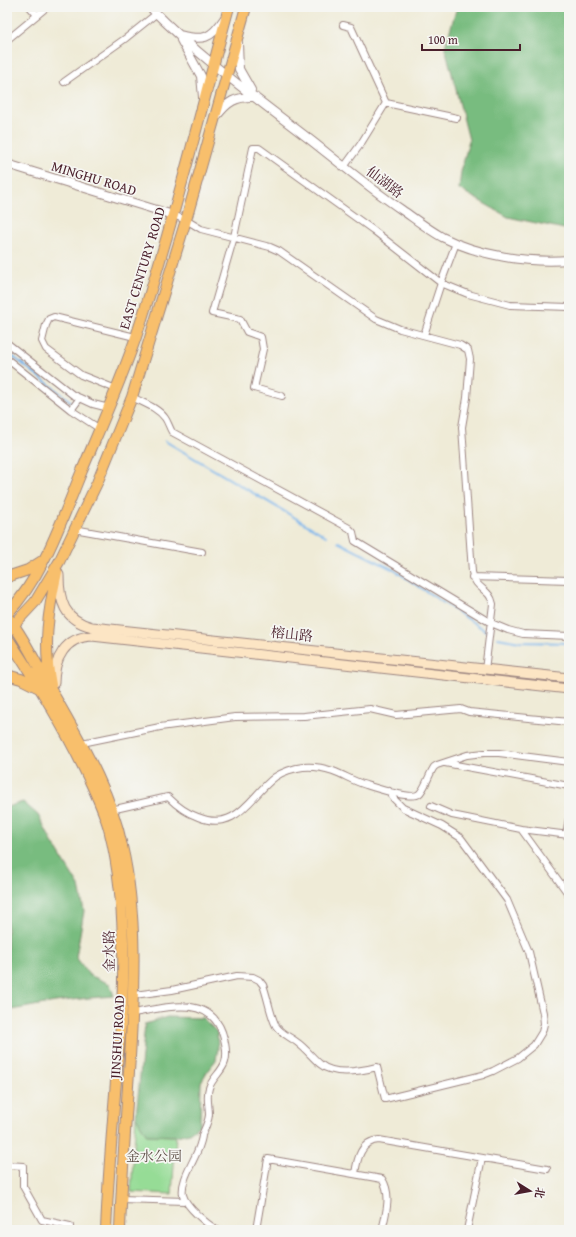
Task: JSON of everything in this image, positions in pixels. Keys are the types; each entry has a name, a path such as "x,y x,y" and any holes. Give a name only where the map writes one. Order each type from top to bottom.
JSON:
{"main road":[{"name":"EAST CENTURY ROAD","path":"59,562 97,483 132,398 186,220 246,7"},
{"name":"EAST CENTURY ROAD","path":"7,615 20,599 44,560 58,530 109,408 135,338 173,215 228,11"},
{"path":"7,577 28,570 44,560"},
{"path":"11,629 35,602 59,562"},
{"path":"54,695 48,671 47,622 59,562"},
{"name":"榕山路","path":"59,562 60,599 76,621 92,627 569,678"},
{"name":"JINSHUI ROAD","path":"7,615 11,629 54,695 82,743 99,777 122,845 128,878 133,950 134,995 120,1230"},
{"name":"榕山路","path":"54,695 54,668 64,648 84,636 569,688"},
{"name":"金水路","path":"7,637 64,728 98,800 109,828 122,912 124,971 106,1230"},
{"path":"7,675 21,679 39,688"}],"street":[{"path":"30,7 37,16"},
{"path":"7,40 48,7"},
{"name":"仙湖路","path":"150,7 213,65 256,97 381,196 412,218 456,243 488,253 526,259 569,260"},
{"path":"178,34 193,38 205,37 216,32 228,11"},
{"path":"64,82 126,38 156,14"},
{"path":"343,25 351,27 386,103"},
{"path":"178,34 201,76 203,101"},
{"path":"238,39 239,68 246,83 256,97"},
{"path":"216,117 223,108 233,100 245,96 256,97"},
{"path":"386,103 457,118"},
{"path":"344,167 360,145 386,103"},
{"path":"282,396 254,388 263,349 261,337 247,332 240,319 212,313 234,237 253,148 258,148 374,230 441,283 468,294 510,305 569,307"},
{"name":"MINGHU ROAD","path":"7,164 173,215"},
{"path":"173,215 186,220 201,229 275,249 376,319 390,326 460,344 469,354 468,398 462,427 472,576 476,583 492,597 493,604 485,670"},
{"path":"424,335 456,243"},
{"path":"116,389 81,375 46,349 42,342 46,325 49,319 54,317 135,338"},
{"path":"7,343 73,395 94,404 109,408"},
{"path":"7,359 71,410 100,429"},
{"path":"71,410 80,398"},
{"path":"132,398 150,406 162,414 168,421 172,432 349,528 353,532 355,541 491,623 523,634 569,636"},
{"path":"74,529 202,552"},
{"path":"472,576 569,580"},
{"path":"82,743 160,728 234,717 304,716 370,709 396,715 461,709 469,712 569,722"},
{"path":"111,810 168,797 179,807 194,816 211,822 221,821 231,818 239,813 275,777 292,769 303,767 317,767 332,771 366,785 412,796 418,795 434,767 467,755 484,752 499,753 569,762"},
{"path":"443,763 569,786"},
{"path":"134,995 172,990 237,976 254,977 263,985 275,1024 280,1031 298,1043 322,1066 352,1072 376,1067 385,1099 483,1076 506,1065 534,1045 542,1032 544,1024 543,1013 529,952 507,900 461,838 442,826 403,808 393,798 389,791"},
{"path":"432,806 452,815 521,829 567,835 569,818"},
{"path":"521,829 569,895"},
{"path":"133,1012 176,1006 190,1006 201,1009 211,1016 220,1029 225,1040 225,1062 221,1071 209,1087 208,1122 203,1133 201,1143 190,1166 183,1194 186,1201 217,1230"},
{"path":"355,1174 356,1162 360,1153 364,1147 374,1140 547,1169"},
{"path":"467,1230 482,1158"},
{"path":"256,1230 268,1159 382,1179 385,1183 387,1197 382,1230"},
{"path":"7,1165 23,1166 23,1186 42,1220 70,1226 70,1230"},
{"path":"121,1199 186,1201"}],"green space":[{"path":"457,7 569,7 569,230 508,217 459,189 461,172 469,140 445,47"},
{"path":"23,802 38,815 52,842 79,886 84,911 76,957 89,975 110,984 114,996 55,1002 7,1011 7,807"},
{"path":"167,1017 203,1018 217,1032 218,1048 216,1060 201,1082 200,1125 189,1133 176,1136 147,1135 136,1117 145,1024"},
{"name":"金水公园","path":"136,1117 147,1135 176,1136 172,1194 131,1192"}],"waterway":[{"path":"7,352 73,403"},
{"path":"165,441 326,536"},
{"path":"338,542 394,570 486,631"},
{"path":"498,638 520,642 569,643"}]}
